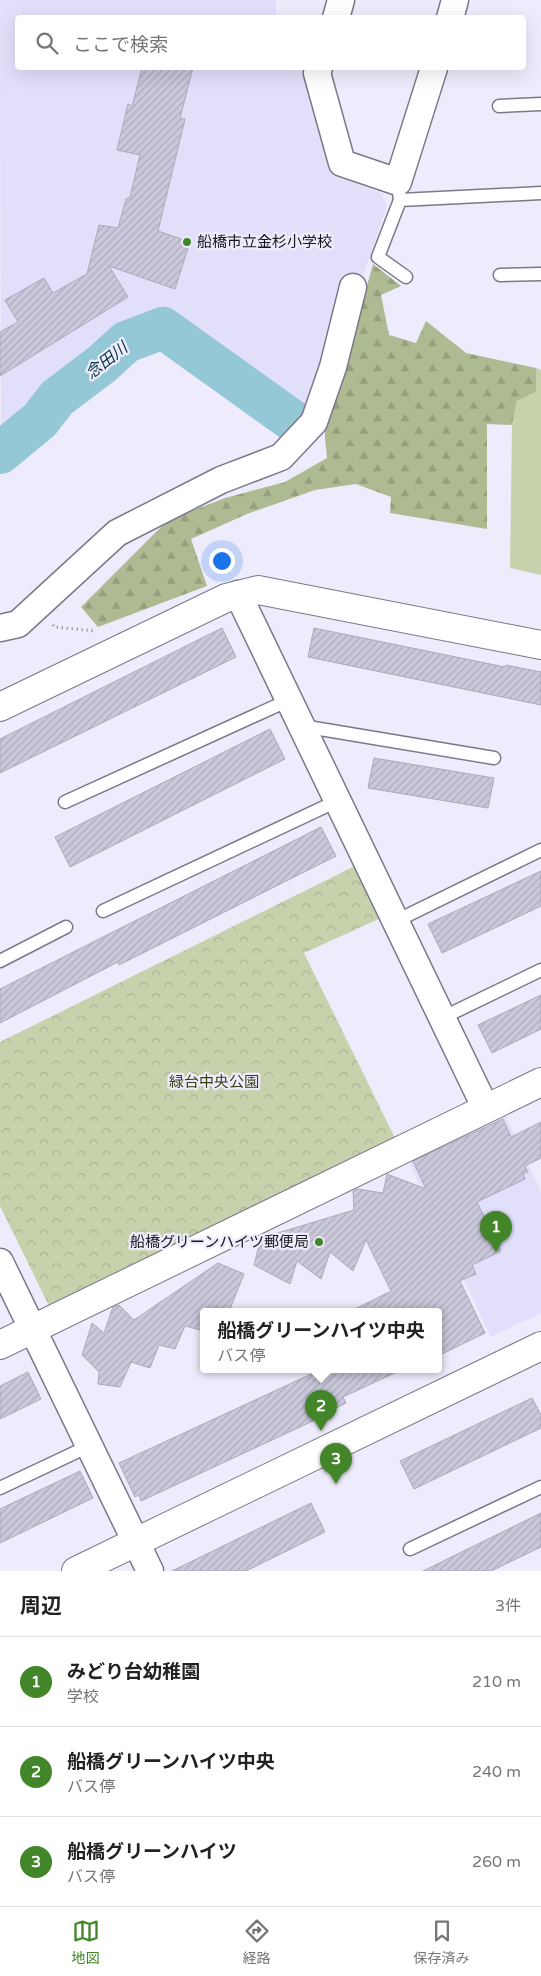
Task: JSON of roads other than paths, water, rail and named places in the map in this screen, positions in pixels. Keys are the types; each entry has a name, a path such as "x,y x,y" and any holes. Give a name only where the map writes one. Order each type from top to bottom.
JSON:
{"street":[{"path":"337,15 341,0"},
{"path":"451,15 455,0"},
{"path":"319,70 342,163 399,191 433,70"},
{"path":"0,628 18,624 117,533 221,480 280,457 314,422 333,367 353,287"},
{"path":"0,707 226,598 258,590 541,646"},
{"path":"238,594 486,1109"},
{"path":"0,1345 541,1082"},
{"path":"0,1262 150,1571"},
{"path":"76,1571 540,1349"}],"lane":[{"path":"499,106 541,104"},
{"path":"406,278 378,257 399,191 541,193"},
{"path":"500,276 541,274"},
{"path":"64,802 289,700"},
{"path":"301,726 494,758"},
{"path":"103,911 337,801"},
{"path":"396,921 541,850"},
{"path":"0,961 66,927"},
{"path":"442,1018 541,970"},
{"path":"0,1488 89,1446"},
{"path":"410,1549 541,1487"}],"waterway":[{"name":"念田川","path":"0,453 40,420 57,398 102,364 126,342 163,328 297,424"}],"place":[{"name":"船橋市立金杉小学校","path":"187,242"},
{"name":"船橋グリーンハイツ郵便局","path":"319,1242"},
{"name":"みどり台幼稚園","path":"496,1252"},
{"name":"船橋グリーンハイツ中央","path":"321,1431"},
{"name":"船橋グリーンハイツ","path":"336,1484"}],"park label":[{"name":"緑台中央公園","path":"214,1082"}]}
